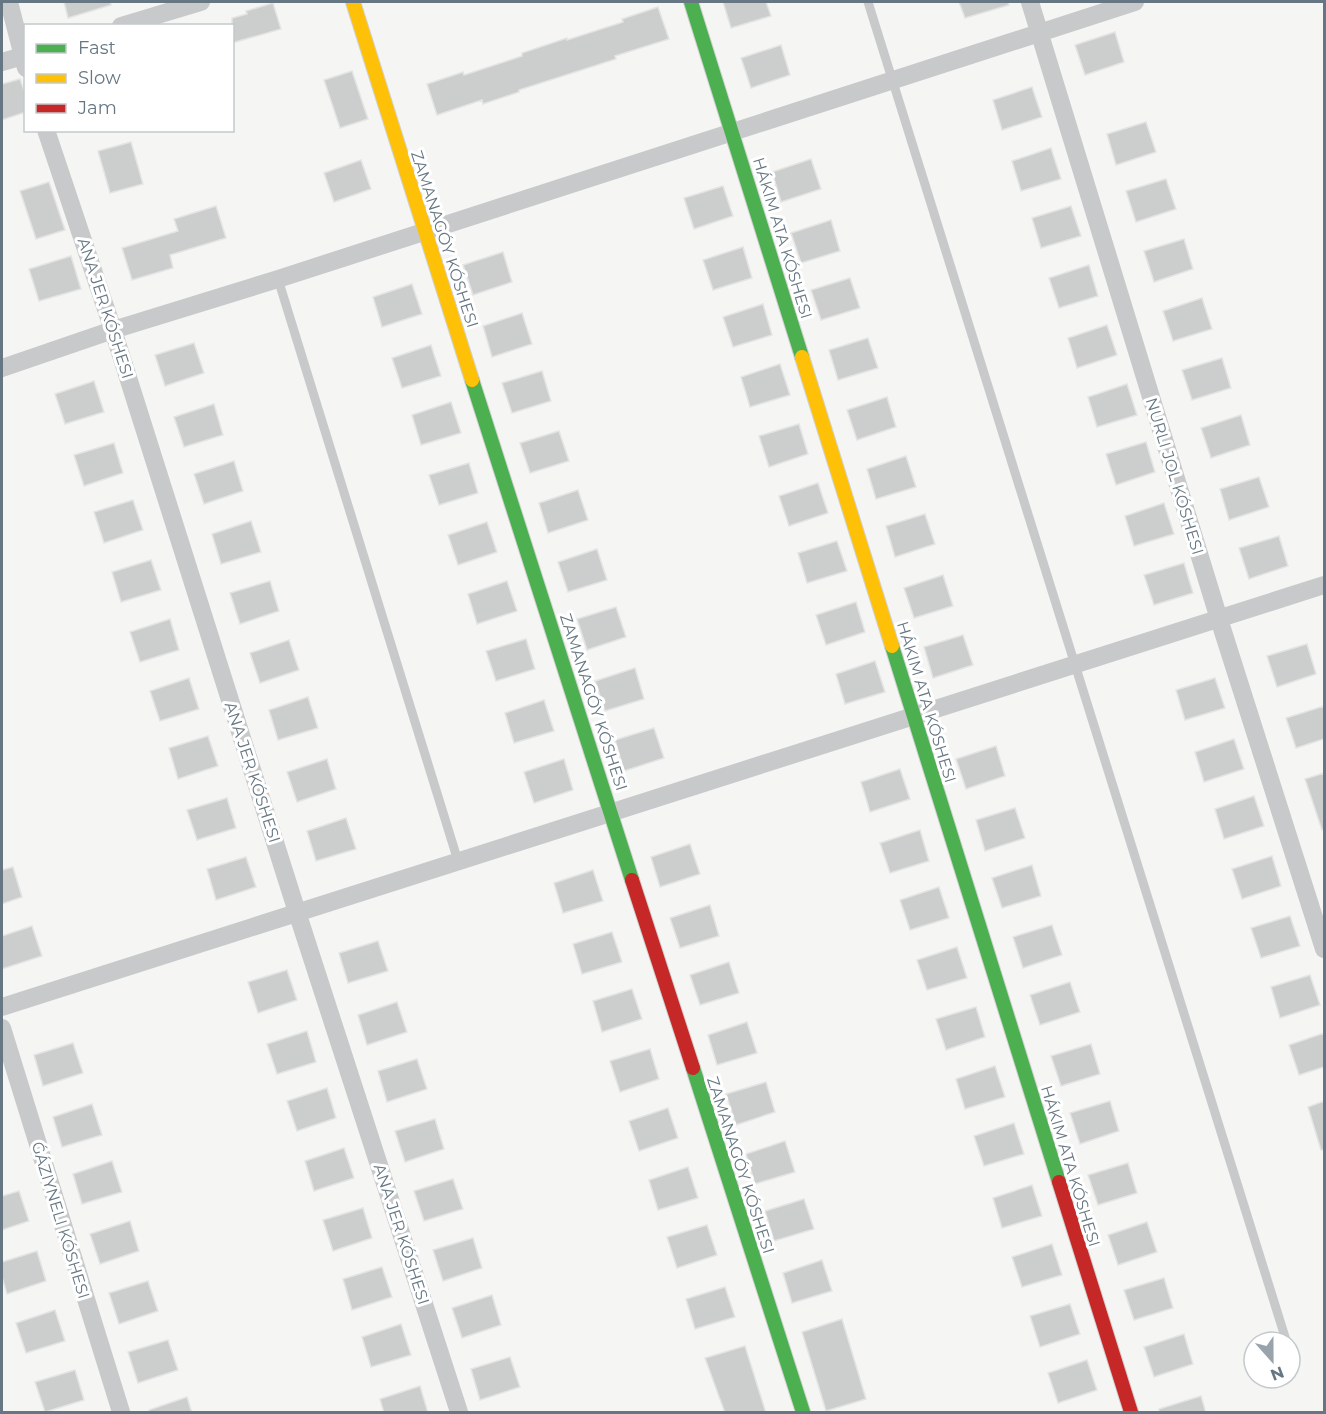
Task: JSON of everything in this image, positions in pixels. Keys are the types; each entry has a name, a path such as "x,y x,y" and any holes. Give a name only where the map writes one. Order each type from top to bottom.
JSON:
{"street":[{"path":"2,62 24,59 9,2"},
{"path":"128,24 201,2"},
{"name":"ZAMANAGÓY KÓSHESI","path":"353,2 803,1413"},
{"name":"HÁKIM ATA KÓSHESI","path":"691,2 1131,1413"},
{"path":"1030,2 1219,619 1324,949"},
{"path":"2,368 113,330 425,232 1135,2"},
{"name":"ANA JER KÓSHESI","path":"47,132 113,330 297,912 459,1413"},
{"path":"2,1007 1324,585"},
{"name":"ǴÁZIYNELI KÓSHESI","path":"2,1028 122,1413"}],"lane":[{"path":"868,2 1283,1330"},
{"path":"278,279 458,861"}],"building":[{"path":"64,2 110,2 111,5 68,18"},
{"path":"723,2 766,2 771,16 731,28"},
{"path":"959,2 1008,2 1009,5 965,18"},
{"path":"273,3 281,29 234,42 232,18 247,14 246,11"},
{"path":"658,7 669,39 483,104 482,100 437,115 427,84 463,72 464,75 522,56 522,53 623,22 622,19"},
{"path":"1115,32 1124,62 1085,75 1075,45"},
{"path":"781,45 790,75 751,88 741,58"},
{"path":"352,71 368,119 340,128 324,80"},
{"path":"20,79 24,90 24,113 2,120 2,84"},
{"path":"1032,87 1042,117 1002,130 993,100"},
{"path":"1146,122 1156,152 1116,165 1107,134"},
{"path":"131,142 143,184 110,193 98,151"},
{"path":"1051,148 1061,179 1021,191 1012,161"},
{"path":"811,159 821,189 781,202 772,172"},
{"path":"361,160 371,189 334,202 324,173"},
{"path":"1166,179 1176,209 1136,222 1126,191"},
{"path":"49,182 65,230 36,239 20,191"},
{"path":"723,186 733,216 694,229 684,198"},
{"path":"216,206 226,238 170,255 173,268 132,280 122,248 178,231 174,219"},
{"path":"1071,206 1081,236 1041,248 1032,218"},
{"path":"831,220 840,251 801,263 791,233"},
{"path":"1184,239 1193,269 1154,282 1144,251"},
{"path":"743,247 752,278 713,290 703,260"},
{"path":"503,252 512,282 473,295 463,265"},
{"path":"71,256 81,289 39,301 29,269"},
{"path":"1089,265 1098,296 1059,308 1049,278"},
{"path":"850,278 860,308 821,320 811,290"},
{"path":"412,284 422,314 382,327 373,297"},
{"path":"1202,298 1212,329 1173,341 1163,311"},
{"path":"763,304 772,335 733,347 723,317"},
{"path":"522,313 532,344 492,357 483,326"},
{"path":"1107,325 1117,355 1077,368 1068,338"},
{"path":"868,338 878,368 838,380 829,350"},
{"path":"194,343 204,373 165,386 155,355"},
{"path":"431,345 441,376 402,388 392,358"},
{"path":"1222,358 1231,388 1192,400 1182,370"},
{"path":"780,364 790,395 750,407 741,377"},
{"path":"542,371 551,401 512,413 502,383"},
{"path":"94,381 104,412 65,424 55,394"},
{"path":"1127,384 1137,415 1097,427 1088,397"},
{"path":"887,397 896,427 857,440 847,410"},
{"path":"451,402 461,433 421,445 412,415"},
{"path":"214,404 223,435 184,447 174,417"},
{"path":"1241,415 1250,445 1211,458 1201,428"},
{"path":"799,424 808,454 769,467 759,436"},
{"path":"559,431 569,461 530,473 520,443"},
{"path":"1146,442 1155,472 1116,485 1106,454"},
{"path":"114,443 123,473 84,486 74,455"},
{"path":"906,456 916,487 876,499 867,469"},
{"path":"234,461 243,491 204,504 194,474"},
{"path":"469,463 478,493 439,505 429,475"},
{"path":"1259,477 1269,507 1229,520 1220,489"},
{"path":"818,483 828,513 789,526 779,496"},
{"path":"578,490 588,520 548,533 539,503"},
{"path":"133,500 143,530 104,543 94,512"},
{"path":"1164,503 1174,534 1134,546 1125,516"},
{"path":"925,514 935,544 895,557 886,526"},
{"path":"251,521 261,552 221,564 212,534"},
{"path":"487,522 497,552 458,565 448,535"},
{"path":"1279,536 1288,566 1249,579 1239,548"},
{"path":"837,541 847,571 807,583 798,553"},
{"path":"597,549 607,580 568,592 558,562"},
{"path":"151,560 161,590 121,602 112,572"},
{"path":"1184,563 1193,593 1154,605 1144,575"},
{"path":"943,575 953,606 914,618 904,588"},
{"path":"270,581 279,611 240,624 230,593"},
{"path":"507,581 517,611 477,624 468,594"},
{"path":"856,602 865,632 826,645 816,615"},
{"path":"616,607 626,637 587,650 577,619"},
{"path":"170,619 179,650 140,662 130,632"},
{"path":"963,635 973,665 933,678 924,647"},
{"path":"526,639 535,669 496,681 486,651"},
{"path":"289,640 299,670 260,683 250,653"},
{"path":"1307,644 1316,674 1277,687 1267,656"},
{"path":"875,661 885,692 845,704 836,674"},
{"path":"635,668 644,699 605,711 595,681"},
{"path":"189,678 199,709 160,721 150,691"},
{"path":"1215,678 1225,708 1185,720 1176,690"},
{"path":"308,697 318,728 278,740 269,710"},
{"path":"544,700 554,731 514,743 505,713"},
{"path":"1324,706 1324,739 1296,748 1286,718"},
{"path":"654,728 664,758 624,771 615,740"},
{"path":"208,736 218,766 178,779 169,748"},
{"path":"1234,739 1244,769 1204,782 1195,752"},
{"path":"996,746 1005,776 966,789 956,759"},
{"path":"327,759 336,789 297,802 287,772"},
{"path":"564,759 573,790 534,803 524,772"},
{"path":"900,769 910,799 870,812 861,782"},
{"path":"1324,773 1324,829 1322,830 1305,779"},
{"path":"1254,796 1264,826 1224,839 1215,809"},
{"path":"227,798 236,828 197,840 187,810"},
{"path":"1015,808 1025,838 985,851 976,820"},
{"path":"346,818 356,849 316,861 307,831"},
{"path":"920,830 929,861 890,873 880,843"},
{"path":"690,844 700,874 660,887 651,857"},
{"path":"1272,856 1281,886 1242,899 1232,869"},
{"path":"246,857 256,887 216,900 207,869"},
{"path":"1032,865 1041,896 1002,908 992,878"},
{"path":"13,867 22,897 2,904 2,870"},
{"path":"593,870 603,901 563,913 554,883"},
{"path":"939,887 949,918 910,930 900,900"},
{"path":"710,905 719,936 680,948 670,918"},
{"path":"1290,916 1300,946 1261,958 1251,928"},
{"path":"1052,925 1062,955 1023,968 1013,937"},
{"path":"32,926 42,956 2,969 2,936"},
{"path":"612,932 622,962 582,974 573,944"},
{"path":"378,941 388,971 348,983 339,953"},
{"path":"957,947 967,978 927,990 917,960"},
{"path":"729,962 739,993 700,1005 690,975"},
{"path":"287,970 297,1000 258,1013 248,982"},
{"path":"1310,975 1320,1005 1280,1018 1271,987"},
{"path":"1070,982 1080,1012 1040,1025 1030,995"},
{"path":"632,989 642,1019 602,1032 593,1001"},
{"path":"397,1002 407,1032 367,1045 358,1015"},
{"path":"976,1007 985,1037 946,1050 936,1019"},
{"path":"747,1022 757,1053 717,1065 708,1035"},
{"path":"307,1031 316,1062 277,1074 267,1044"},
{"path":"1324,1033 1324,1067 1299,1075 1289,1045"},
{"path":"73,1043 83,1073 43,1086 34,1055"},
{"path":"1091,1044 1100,1074 1061,1086 1051,1056"},
{"path":"650,1049 659,1079 620,1092 610,1061"},
{"path":"417,1059 427,1089 387,1102 378,1071"},
{"path":"995,1066 1005,1097 965,1109 956,1079"},
{"path":"766,1082 775,1112 736,1125 726,1094"},
{"path":"327,1088 336,1118 297,1131 287,1101"},
{"path":"1110,1101 1119,1131 1080,1144 1070,1113"},
{"path":"1324,1101 1324,1150 1321,1150 1308,1107"},
{"path":"92,1104 102,1135 62,1147 53,1117"},
{"path":"668,1108 678,1138 639,1151 629,1121"},
{"path":"435,1119 444,1149 405,1162 395,1131"},
{"path":"1014,1123 1024,1154 984,1166 974,1136"},
{"path":"785,1141 795,1172 755,1184 746,1154"},
{"path":"344,1148 354,1178 314,1191 305,1161"},
{"path":"112,1161 122,1192 82,1204 73,1174"},
{"path":"1128,1163 1137,1193 1098,1205 1088,1175"},
{"path":"688,1167 698,1198 658,1210 649,1180"},
{"path":"453,1179 463,1209 424,1221 414,1191"},
{"path":"1032,1185 1042,1216 1002,1228 993,1198"},
{"path":"19,1191 29,1221 2,1230 2,1196"},
{"path":"804,1199 814,1229 774,1241 765,1211"},
{"path":"363,1208 372,1238 333,1251 323,1220"},
{"path":"130,1221 139,1251 100,1264 90,1234"},
{"path":"1147,1222 1157,1252 1118,1265 1108,1235"},
{"path":"707,1225 717,1255 677,1268 667,1237"},
{"path":"473,1238 482,1268 443,1281 433,1250"},
{"path":"1052,1244 1062,1275 1022,1287 1012,1257"},
{"path":"37,1251 46,1281 7,1294 2,1277 2,1262"},
{"path":"822,1260 832,1291 792,1303 783,1273"},
{"path":"382,1267 392,1297 352,1310 343,1279"},
{"path":"1164,1278 1173,1308 1134,1320 1124,1290"},
{"path":"148,1281 158,1311 119,1324 109,1293"},
{"path":"725,1287 735,1317 695,1329 686,1299"},
{"path":"492,1295 501,1325 462,1338 452,1308"},
{"path":"1070,1304 1080,1334 1040,1347 1030,1316"},
{"path":"55,1310 65,1341 26,1353 16,1323"},
{"path":"842,1319 866,1399 826,1411 802,1332"},
{"path":"401,1324 411,1355 371,1367 362,1337"},
{"path":"1184,1334 1193,1364 1154,1377 1144,1347"},
{"path":"168,1340 178,1370 138,1383 128,1352"},
{"path":"745,1346 766,1413 725,1413 705,1358"},
{"path":"510,1357 520,1387 480,1400 471,1369"},
{"path":"1087,1360 1097,1390 1058,1403 1048,1373"},
{"path":"75,1370 84,1400 45,1412 35,1382"},
{"path":"420,1386 428,1413 384,1413 380,1399"},
{"path":"1201,1396 1206,1413 1159,1413 1159,1409"},
{"path":"187,1397 192,1413 149,1413 149,1410"}],"traffic: fast":[{"path":"691,2 802,357"},
{"path":"472,380 632,880"},
{"path":"892,646 1059,1182"},
{"path":"693,1068 803,1412"}],"traffic: slow":[{"path":"353,2 472,380"},
{"path":"802,357 892,646"}],"traffic: jam":[{"path":"632,880 693,1068"},
{"path":"1059,1182 1131,1412"}]}
